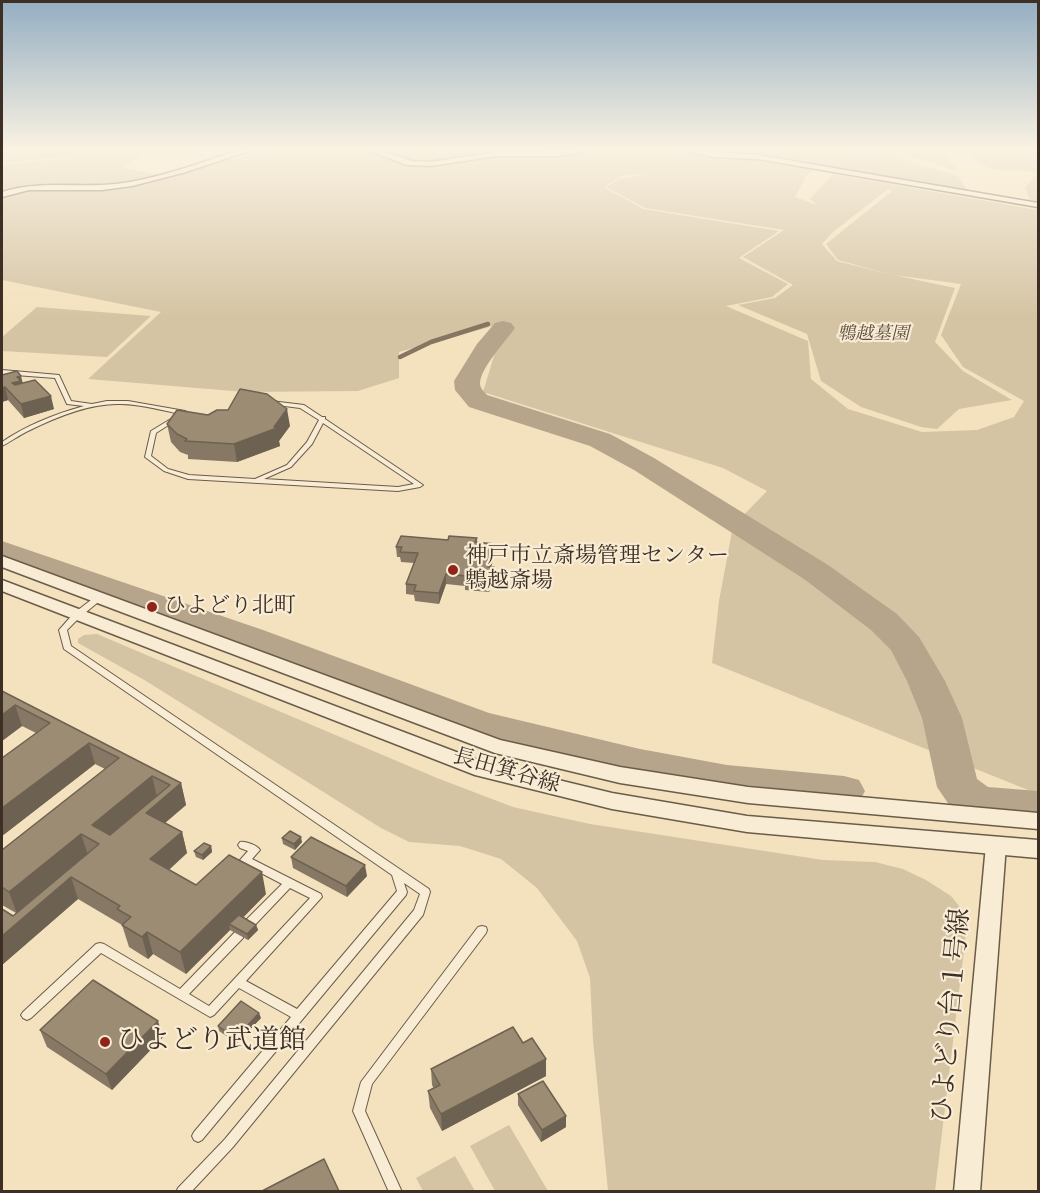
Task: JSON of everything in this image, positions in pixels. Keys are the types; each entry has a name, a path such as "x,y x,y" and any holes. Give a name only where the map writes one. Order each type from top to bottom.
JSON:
{"street":[{"name":"長田箕谷線","path":"2,561 98,599 495,746 620,775 748,795 1038,821"},
{"name":"長田箕谷線","path":"2,585 475,767 612,801 747,824 1038,849"},
{"name":"ひよどり台１号線","path":"967,1191 996,845"}],"lane":[{"path":"2,372 57,376 69,404 94,405 120,402 185,412 164,423 153,432 150,436 148,457 166,470 188,477 398,489 420,485 302,406 266,402"},
{"path":"2,444 24,430 94,405"},
{"path":"256,481 289,466 310,443 323,418"},
{"path":"98,599 77,615 63,630 67,647 425,892 419,912 229,1143 182,1191"},
{"path":"27,1015 100,947 210,1012 317,897 245,860 255,850 243,845"},
{"path":"198,1136 402,892 396,873"},
{"path":"248,925 289,883"},
{"path":"396,1191 359,1111 367,1082 482,930"},
{"path":"181,995 239,934"},
{"path":"239,982 299,1016"}],"green space":[{"name":"鵯越墓園","path":"2,206 637,206 643,209 779,231 739,258 788,284 772,297 726,306 808,341 811,379 848,409 922,432 977,430 1014,417 1024,401 963,367 941,335 961,284 894,275 955,288 935,342 963,371 1012,400 959,409 937,429 921,427 861,407 821,381 807,334 738,305 775,298 793,285 743,257 784,230 641,206 867,206 833,232 822,244 837,261 893,275 838,260 826,244 874,206 1013,206 1038,210 1038,794 712,663 719,601 733,526 767,491 723,468 483,392 504,323 399,352 399,378 358,391 245,392 88,379 161,312 2,280"},
{"path":"37,307 151,316 107,357 2,351 2,337"},
{"path":"97,634 437,778 513,807 590,824 823,860 875,862 903,869 951,896 968,917 935,1191 608,1191 593,1040 590,978 577,941 537,888 501,859 460,846 409,842 381,828 146,681 78,643 78,639 84,635"},
{"path":"509,1125 548,1191 495,1191 470,1146"},
{"path":"455,1156 475,1191 423,1191 416,1178"}],"building":[{"path":"17,371 21,376 17,377 21,381 12,383 15,385 35,380 51,396 21,404 5,387 2,388 2,375"},
{"path":"240,389 267,394 287,409 274,427 277,428 234,444 185,441 187,439 177,434 167,424 177,410 208,415 217,410 228,410"},
{"name":"神戸市立斎場管理センター 鵯越斎場","path":"401,536 448,540 449,536 477,538 475,542 495,544 488,567 494,567 489,582 465,580 466,576 446,574 439,593 414,591 416,585 406,584 418,553 400,552 402,547 396,547"},
{"path":"2,691 181,783 146,813 182,832 150,859 196,885 229,855 262,872 180,952 147,932 142,937 122,925 131,917 117,909 120,906 71,877 2,936 2,909 13,916 99,844 81,834 9,892 2,887 2,850 119,758 89,743 2,808 2,758 50,723 15,705 2,715","holes":["152,776 170,785 110,835 92,825"]},
{"path":"290,831 301,837 294,844 282,838"},
{"path":"311,837 365,865 346,886 291,857"},
{"path":"204,843 211,846 202,855 194,851"},
{"path":"239,915 256,925 247,934 229,924"},
{"name":"ひよどり武道館","path":"93,980 158,1021 106,1074 40,1030"},
{"path":"241,1001 259,1013 236,1038 218,1026"},
{"path":"513,1027 523,1043 532,1038 546,1059 441,1114 428,1091 440,1085 431,1069"},
{"path":"543,1081 566,1116 542,1130 518,1094"},
{"path":"324,1159 339,1191 262,1191"}],"waterway":[{"path":"400,357 431,342 488,324"},
{"path":"503,328 486,349 467,381 468,390 478,401 600,440 644,464 816,572 884,622 906,645 926,681 942,718 958,787 977,801"},
{"path":"2,551 250,638 480,724 640,763 727,780 844,791"},
{"path":"969,801 1038,806"}],"place":[{"name":"神戸市立斎場管理センター 鵯越斎場","path":"453,570"},
{"name":"ひよどり北町","path":"152,607"},
{"name":"ひよどり武道館","path":"105,1042"}]}
